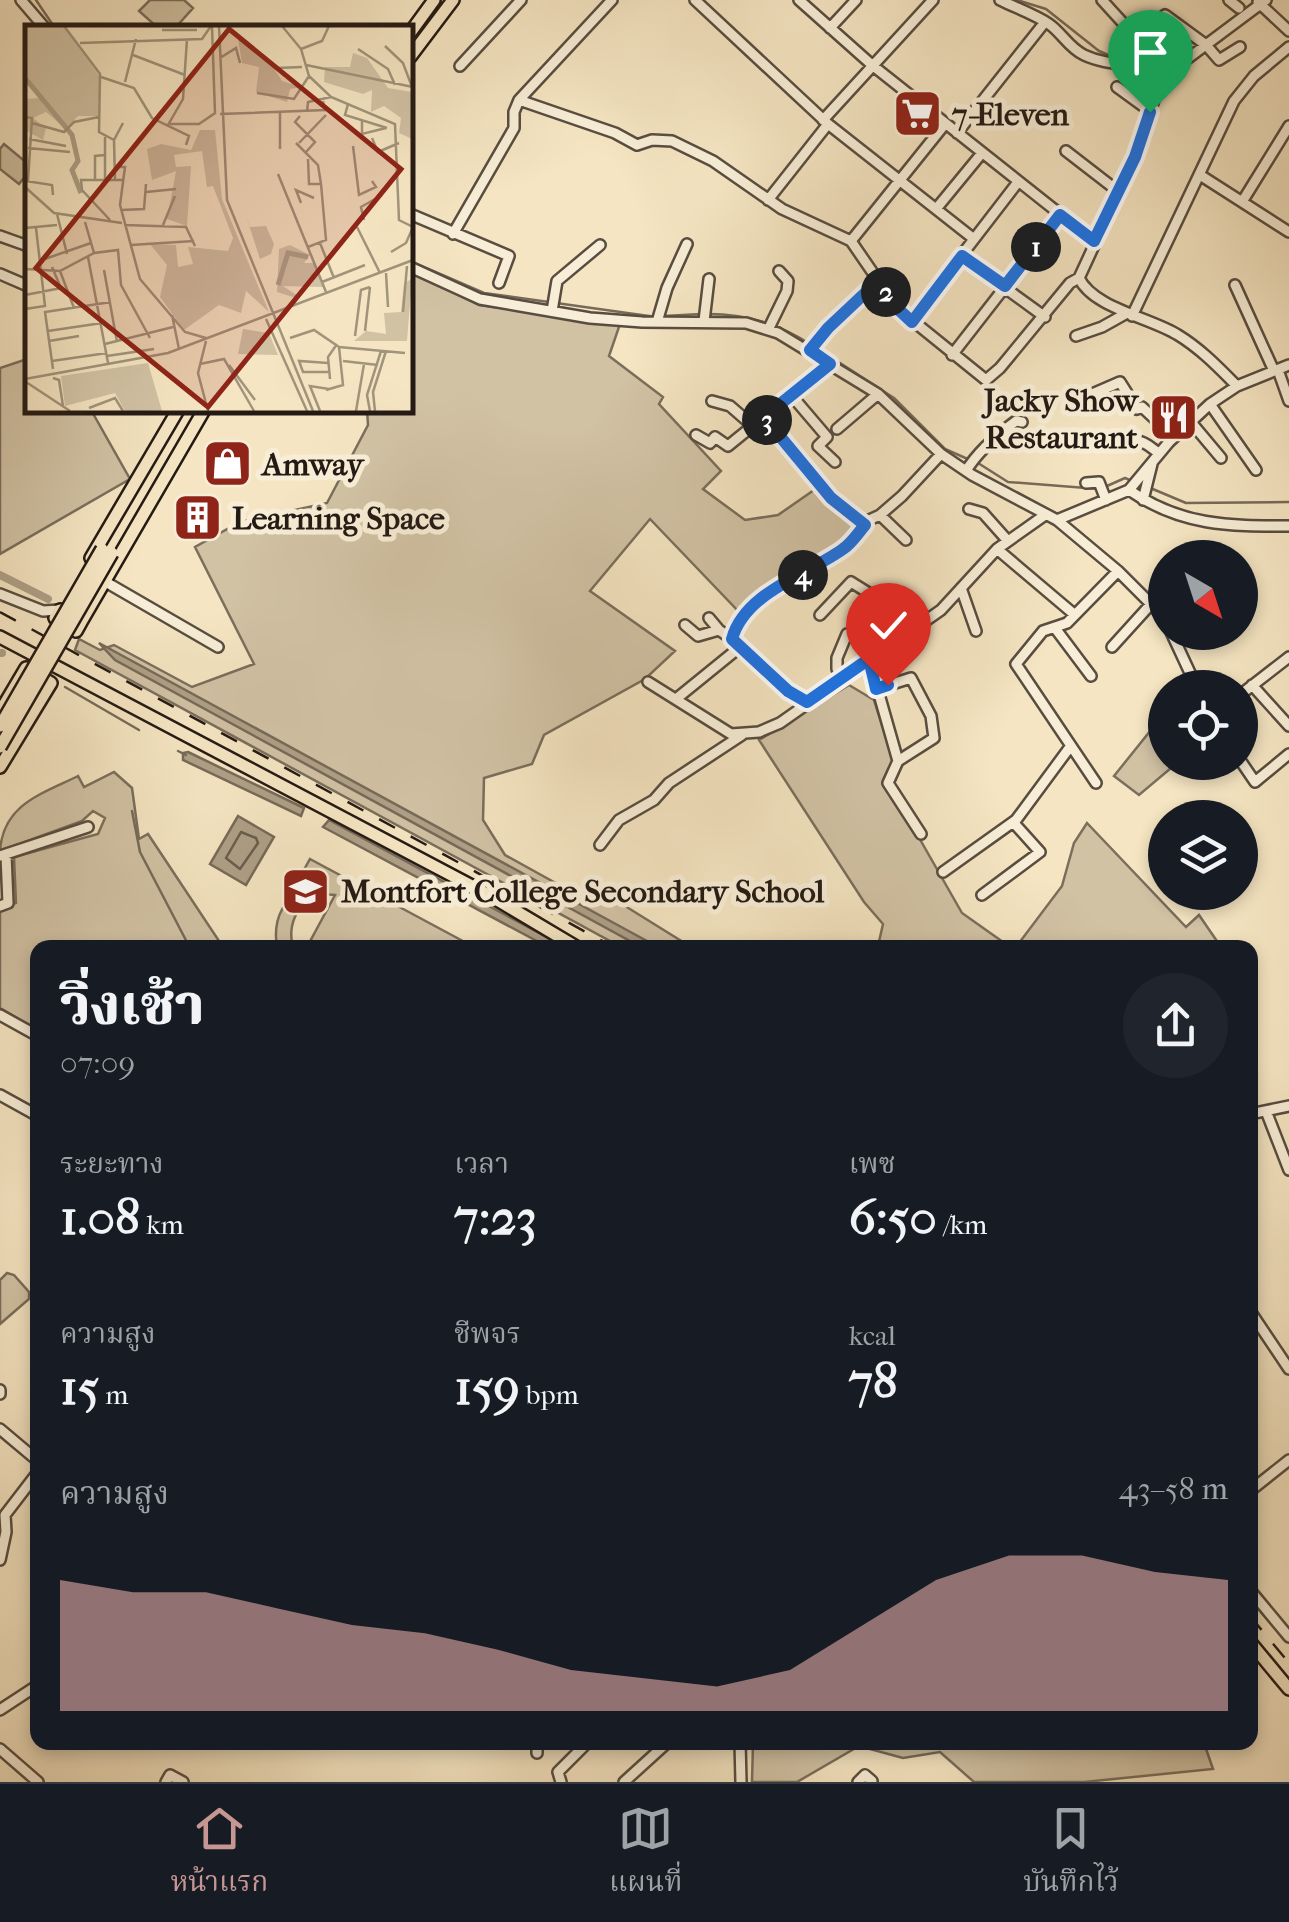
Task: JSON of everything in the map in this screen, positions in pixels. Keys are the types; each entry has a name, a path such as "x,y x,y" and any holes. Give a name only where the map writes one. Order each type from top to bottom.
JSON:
{"main road":[{"path":"412,30 434,0"},
{"path":"412,54 453,0"},
{"path":"0,747 179,412"},
{"path":"179,412 58,614 82,622 199,412"},
{"path":"0,726 107,551 199,412"},
{"path":"0,637 489,895 565,940"},
{"path":"0,712 33,656"},
{"path":"26,668 50,683"},
{"path":"0,767 58,670"},
{"path":"1258,1652 1289,1689"}],"street":[{"path":"21,0 42,25"},
{"path":"460,66 521,0"},
{"path":"452,234 514,128 519,100 612,0"},
{"path":"695,0 825,122 974,239"},
{"path":"799,0 872,66 1094,241"},
{"path":"830,28 856,0"},
{"path":"768,200 825,122 933,0"},
{"path":"1001,0 1046,22 1086,56 1110,64 1152,67 1166,74"},
{"path":"1102,0 1133,34 1139,36 1166,15 1206,45 1219,60 1240,47"},
{"path":"1229,0 1239,8"},
{"path":"519,100 616,133 637,145 652,140 672,141 713,161 768,200 852,241 897,308 986,380 1078,278 1119,192 1166,74 1261,1 1289,32"},
{"path":"957,133 1046,22"},
{"path":"1076,336 1129,314 1241,89 1289,47"},
{"path":"1117,87 1150,112"},
{"path":"852,241 945,124"},
{"path":"1242,202 1289,126"},
{"path":"1066,151 1119,192"},
{"path":"936,209 982,153"},
{"path":"1200,175 1289,232"},
{"path":"912,322 1018,182"},
{"path":"412,215 509,256 499,283"},
{"path":"952,355 1060,215"},
{"path":"0,236 25,245"},
{"path":"658,317 688,244"},
{"path":"552,308 557,281 600,245"},
{"path":"962,256 1045,317"},
{"path":"412,267 480,299 552,308 590,318 658,317 770,324 813,346 830,364 878,394 941,454 1057,520 1148,601"},
{"path":"770,324 787,291 788,281 779,271"},
{"path":"0,274 25,285"},
{"path":"1078,278 1090,292 1129,314 1160,324 1196,346 1238,386"},
{"path":"703,319 709,279"},
{"path":"813,346 879,280"},
{"path":"1235,285 1289,402"},
{"path":"696,435 710,444 715,436 728,446 830,364"},
{"path":"1143,500 1156,459 1190,421 1238,386 1289,365"},
{"path":"1074,402 1120,382 1137,409 1142,407 1174,437"},
{"path":"836,428 878,394"},
{"path":"792,396 828,438 818,446 835,462"},
{"path":"712,400 730,406 754,426"},
{"path":"1210,404 1256,470"},
{"path":"764,417 831,498 865,525"},
{"path":"966,469 977,454 1016,421 1022,422"},
{"path":"1190,421 1221,458"},
{"path":"1118,445 1137,440 1156,459"},
{"path":"676,699 736,643 742,615 759,600 847,547 941,454"},
{"path":"1057,520 1146,481"},
{"path":"1086,484 1100,484 1106,500"},
{"path":"1132,488 1151,506 1218,526 1289,526"},
{"path":"969,510 983,513 1008,540"},
{"path":"600,845 620,820 654,800 668,782 745,734 780,722 941,610 998,549 1045,514"},
{"path":"1070,514 1070,530"},
{"path":"880,516 906,540"},
{"path":"998,549 1075,615"},
{"path":"1096,783 1016,664 1043,631 1067,624 1118,571"},
{"path":"104,581 218,647"},
{"path":"820,615 851,582 867,592 902,636"},
{"path":"961,588 976,631"},
{"path":"0,594 58,614"},
{"path":"1112,646 1148,607"},
{"path":"708,618 788,691 807,702"},
{"path":"685,624 698,636 719,630"},
{"path":"1055,628 1091,676"},
{"path":"844,676 838,669 837,658 847,634"},
{"path":"1258,680 1289,657"},
{"path":"869,659 898,761"},
{"path":"876,689 911,678 931,716 934,738 898,761 888,784 922,834"},
{"path":"648,682 732,734 745,734"},
{"path":"1258,692 1289,726"},
{"path":"943,872 1013,822 1070,747"},
{"path":"1258,779 1289,754"},
{"path":"982,895 1040,852 1013,822"},
{"path":"0,906 8,903 3,856 88,827"},
{"path":"0,1015 30,1032"},
{"path":"1,1097 30,1112"},
{"path":"1258,1112 1289,1106"},
{"path":"1266,1111 1289,1170"},
{"path":"1258,1323 1289,1369"},
{"path":"0,1429 30,1455"},
{"path":"1258,1485 1289,1460"},
{"path":"0,1560 6,1532 2,1513 30,1481"},
{"path":"1258,1600 1289,1638"},
{"path":"0,1693 4,1707 30,1690"},
{"path":"0,1749 38,1782"},
{"path":"561,1782 558,1772 580,1750"},
{"path":"624,1782 659,1750"},
{"path":"740,1750 741,1782"},
{"path":"166,1782 170,1774 183,1782"},
{"path":"858,1782 866,1775 872,1782"}],"shaded area":[{"path":"150,0 184,0 193,8 178,25 155,25 139,11"},
{"path":"4,144 25,161 25,176 19,184 0,169 0,149"},
{"path":"412,272 479,305 620,324 609,356 663,397 659,404 721,471 703,489 745,520 778,515 817,488 834,507 861,525 845,545 740,613 650,519 590,591 675,651 645,679 544,735 532,764 484,778 483,820 505,855 590,902 609,896 680,940 608,940 75,650 79,639 100,650 114,645 192,687 254,664 195,547 240,522 327,503 368,425 367,412 412,412"},
{"path":"25,360 25,412 92,412 130,479 0,554 0,368"},
{"path":"849,685 874,700 894,762 885,778 962,913 1000,940 879,940 883,924 864,902 759,740"},
{"path":"1148,734 1148,780 1157,780 1139,795 1114,776"},
{"path":"114,772 132,788 139,839 148,834 218,940 30,940 30,1026 0,1008 0,909 16,903 14,857 98,834 105,818 93,811 82,821 0,851 3,835 17,811 38,795 78,776 84,787"},
{"path":"1087,823 1148,887 1148,910 1170,910 1186,927 1199,915 1216,940 1021,940 1062,886 1074,843"},
{"path":"310,859 461,940 311,940 335,895 324,895 306,902 300,909 292,926 292,940 276,940 283,908 295,894 313,883 301,875"},
{"path":"7,1273 14,1275 29,1292 29,1299 0,1324 0,1280"},
{"path":"753,1750 852,1750 797,1782 752,1782"},
{"path":"874,1750 1206,1750 1213,1769 1084,1782 974,1782 940,1752 903,1758"}],"water":[{"path":"99,643 645,940 628,940 115,660"},
{"path":"183,753 304,808 301,816 183,760"},
{"path":"238,816 274,837 246,885 210,864"},
{"path":"329,820 552,940 535,940 323,827"}],"waterway":[{"path":"36,0 53,25"},
{"path":"1017,0 1046,9 1099,51 1113,57 1167,61"},
{"path":"412,262 484,293 656,317"},
{"path":"664,316 701,314"},
{"path":"709,314 762,322 810,344"},
{"path":"817,348 894,398 945,449 970,460"},
{"path":"978,463 1008,482 1099,489"},
{"path":"1107,486 1125,478 1132,481"},
{"path":"1148,487 1186,503 1289,502"},
{"path":"0,575 48,599"},
{"path":"65,687 139,730"},
{"path":"178,751 186,755"},
{"path":"132,811 140,852 186,940"}],"railway":[{"path":"0,612 600,940"},
{"path":"1258,1626 1289,1663"}],"place":[{"name":"7-Eleven","path":"917,114"},
{"name":"Jacky Show Restaurant","path":"1173,418"},
{"name":"Amway","path":"227,464"},
{"name":"Learning Space","path":"197,518"},
{"name":"Montfort College Secondary School","path":"306,891"}],"route":[{"path":"888,685 876,689 869,659 807,702 788,691 732,639 742,615 759,600 847,547 865,525 831,498 764,417 830,364 810,350 879,280 897,308 912,322 962,256 1005,286 1060,215 1094,241 1135,157 1150,112"}]}
